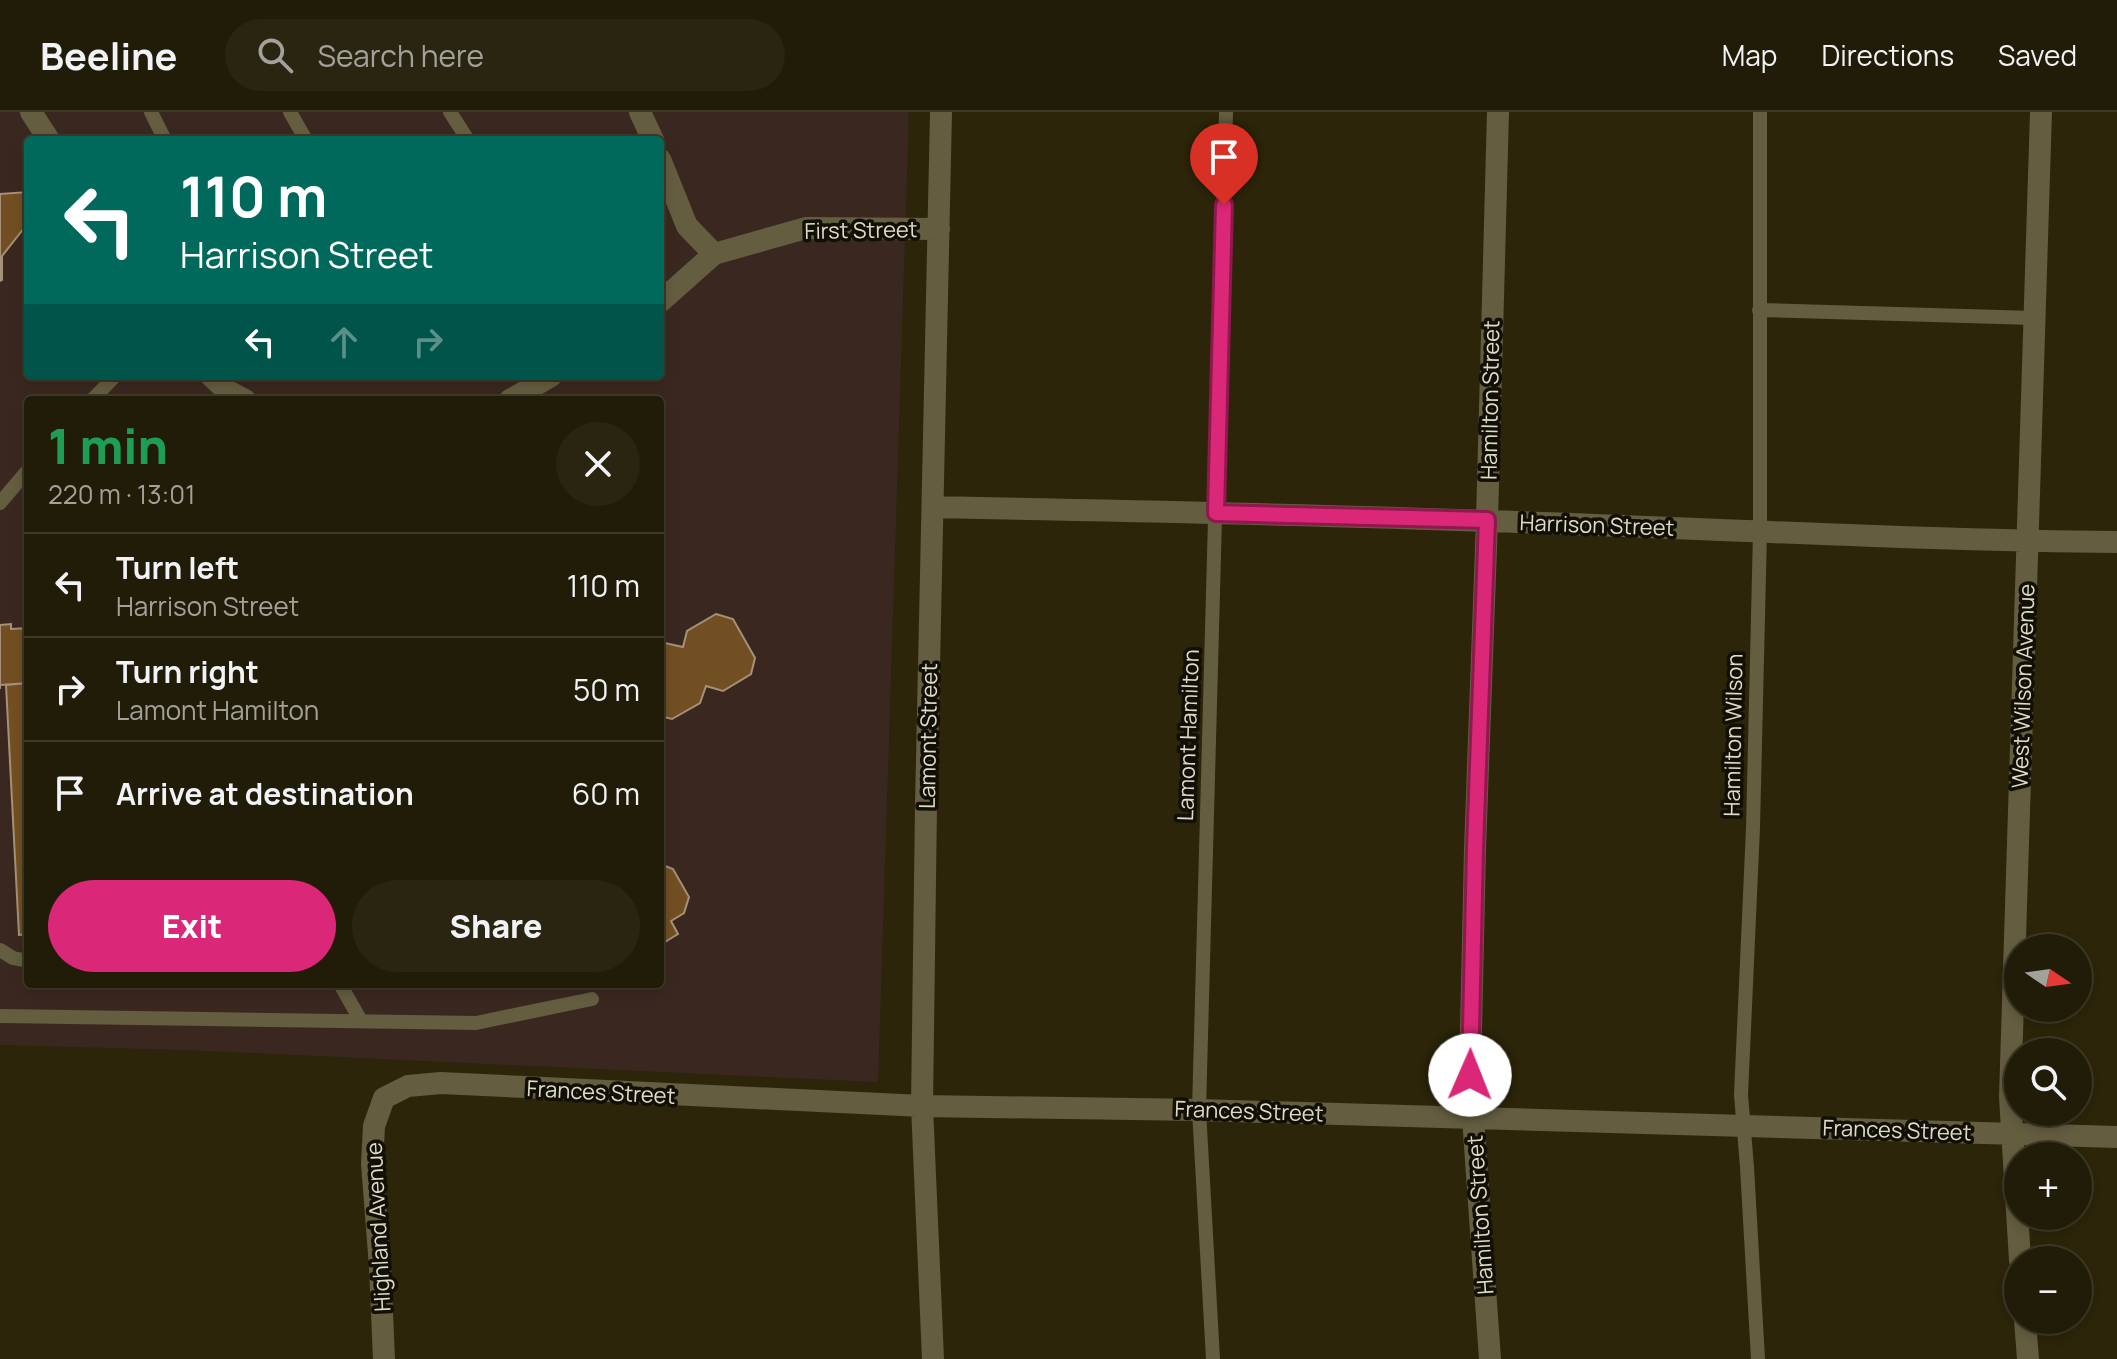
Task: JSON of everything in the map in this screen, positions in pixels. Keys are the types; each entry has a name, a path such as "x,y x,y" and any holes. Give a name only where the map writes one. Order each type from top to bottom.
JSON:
{"street":[{"path":"31,112 46,136"},
{"path":"640,112 651,136"},
{"name":"Lamont Street","path":"933,1359 922,1106 941,112"},
{"name":"Hamilton Street","path":"1490,1359 1470,1075 1498,112"},
{"name":"West Wilson Avenue","path":"2019,1246 2010,1097 2041,112"},
{"path":"664,169 687,226 714,254"},
{"name":"First Street","path":"664,298 714,254 806,228 939,229"},
{"path":"215,380 237,396"},
{"path":"517,396 544,380"},
{"name":"Harrison Street","path":"933,507 1487,520 1760,532 2117,542"},
{"name":"Frances Street","path":"384,1098 408,1086 441,1083 922,1106 1199,1110 2117,1137"},
{"name":"Highland Avenue","path":"384,1098 374,1126 372,1164 384,1359"},
{"path":"2026,1334 2028,1359"}],"lane":[{"path":"151,112 163,136"},
{"path":"290,112 304,136"},
{"path":"450,112 465,136"},
{"name":"Lamont Hamilton","path":"1213,1359 1199,1110 1226,112"},
{"name":"Hamilton Wilson","path":"1758,1359 1741,1095 1753,828 1760,532 1760,112"},
{"path":"1759,310 2034,318"},
{"path":"96,396 111,380"},
{"path":"0,503 24,475"},
{"path":"342,988 361,1021"},
{"path":"0,1016 476,1023 592,999"}],"shaded area":[{"path":"0,112 909,112 878,1082 187,1050 0,1045"}],"building":[{"path":"24,192 24,228 2,256 0,281 0,194"},
{"path":"716,614 733,619 755,658 751,674 723,691 706,686 700,703 672,719 664,717 664,644 683,647 687,631"},
{"path":"11,624 11,629 24,628 24,683 0,685 0,625"},
{"path":"24,683 24,934 19,935 6,685"},
{"path":"664,866 673,869 689,897 684,913 671,921 678,934 664,943"}],"route":[{"path":"1224,205 1216,513 1487,520 1470,1075"}]}
